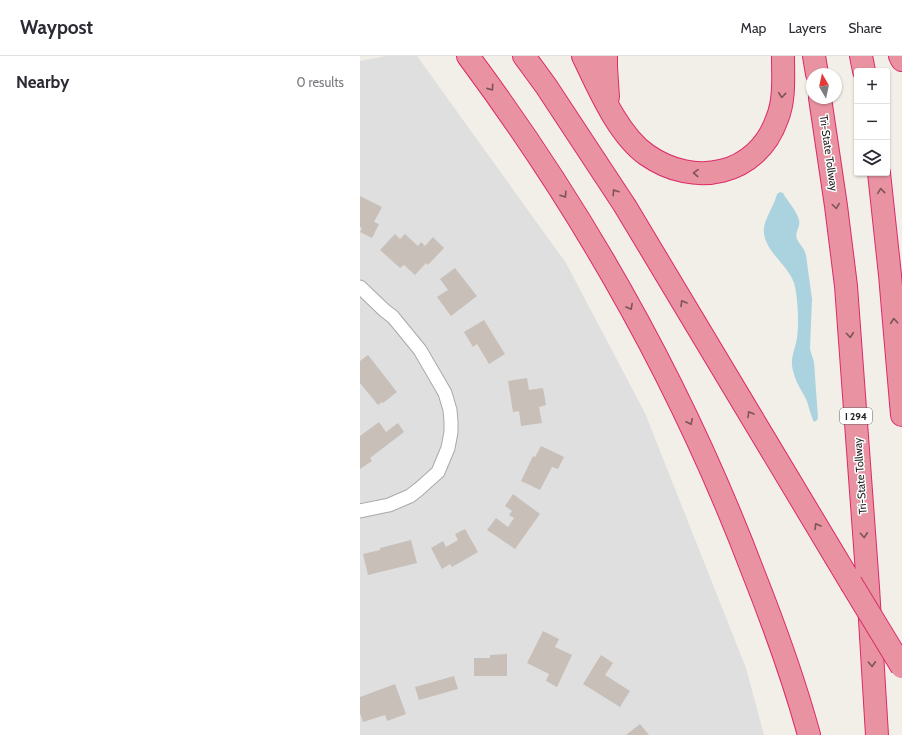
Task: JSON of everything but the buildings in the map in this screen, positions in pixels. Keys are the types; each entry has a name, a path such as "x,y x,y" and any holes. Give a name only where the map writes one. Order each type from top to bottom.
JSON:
{"highway":[{"path":"468,56 538,155 591,238 639,323 673,388 710,465 768,608 809,735"},
{"path":"524,56 624,206 902,667"},
{"path":"582,56 610,110 634,144 646,155 663,165 683,172 707,174 730,169 748,160 764,144 777,120 781,104 783,89 783,56"},
{"path":"606,56 606,88 610,110"},
{"path":"814,56 815,68"},
{"path":"862,56 864,68"},
{"path":"900,56 902,60"},
{"name":"Tri-State Tollway","path":"821,104 846,286 867,571 877,735"},
{"path":"879,176 890,274 902,415"}],"street":[{"path":"360,287 393,317 420,350 445,393 450,410 451,432 448,448 438,472 420,489 410,496 389,504 360,511"}],"shaded area":[{"path":"385,56 417,56 566,263 645,413 746,668 764,735 360,735 360,61"}],"water":[{"path":"780,192 783,193 798,217 799,225 796,236 806,255 812,299 810,349 814,362 818,418 814,422 806,399 795,378 792,365 798,326 794,283 787,270 769,247 764,234 766,219 777,194"}]}
